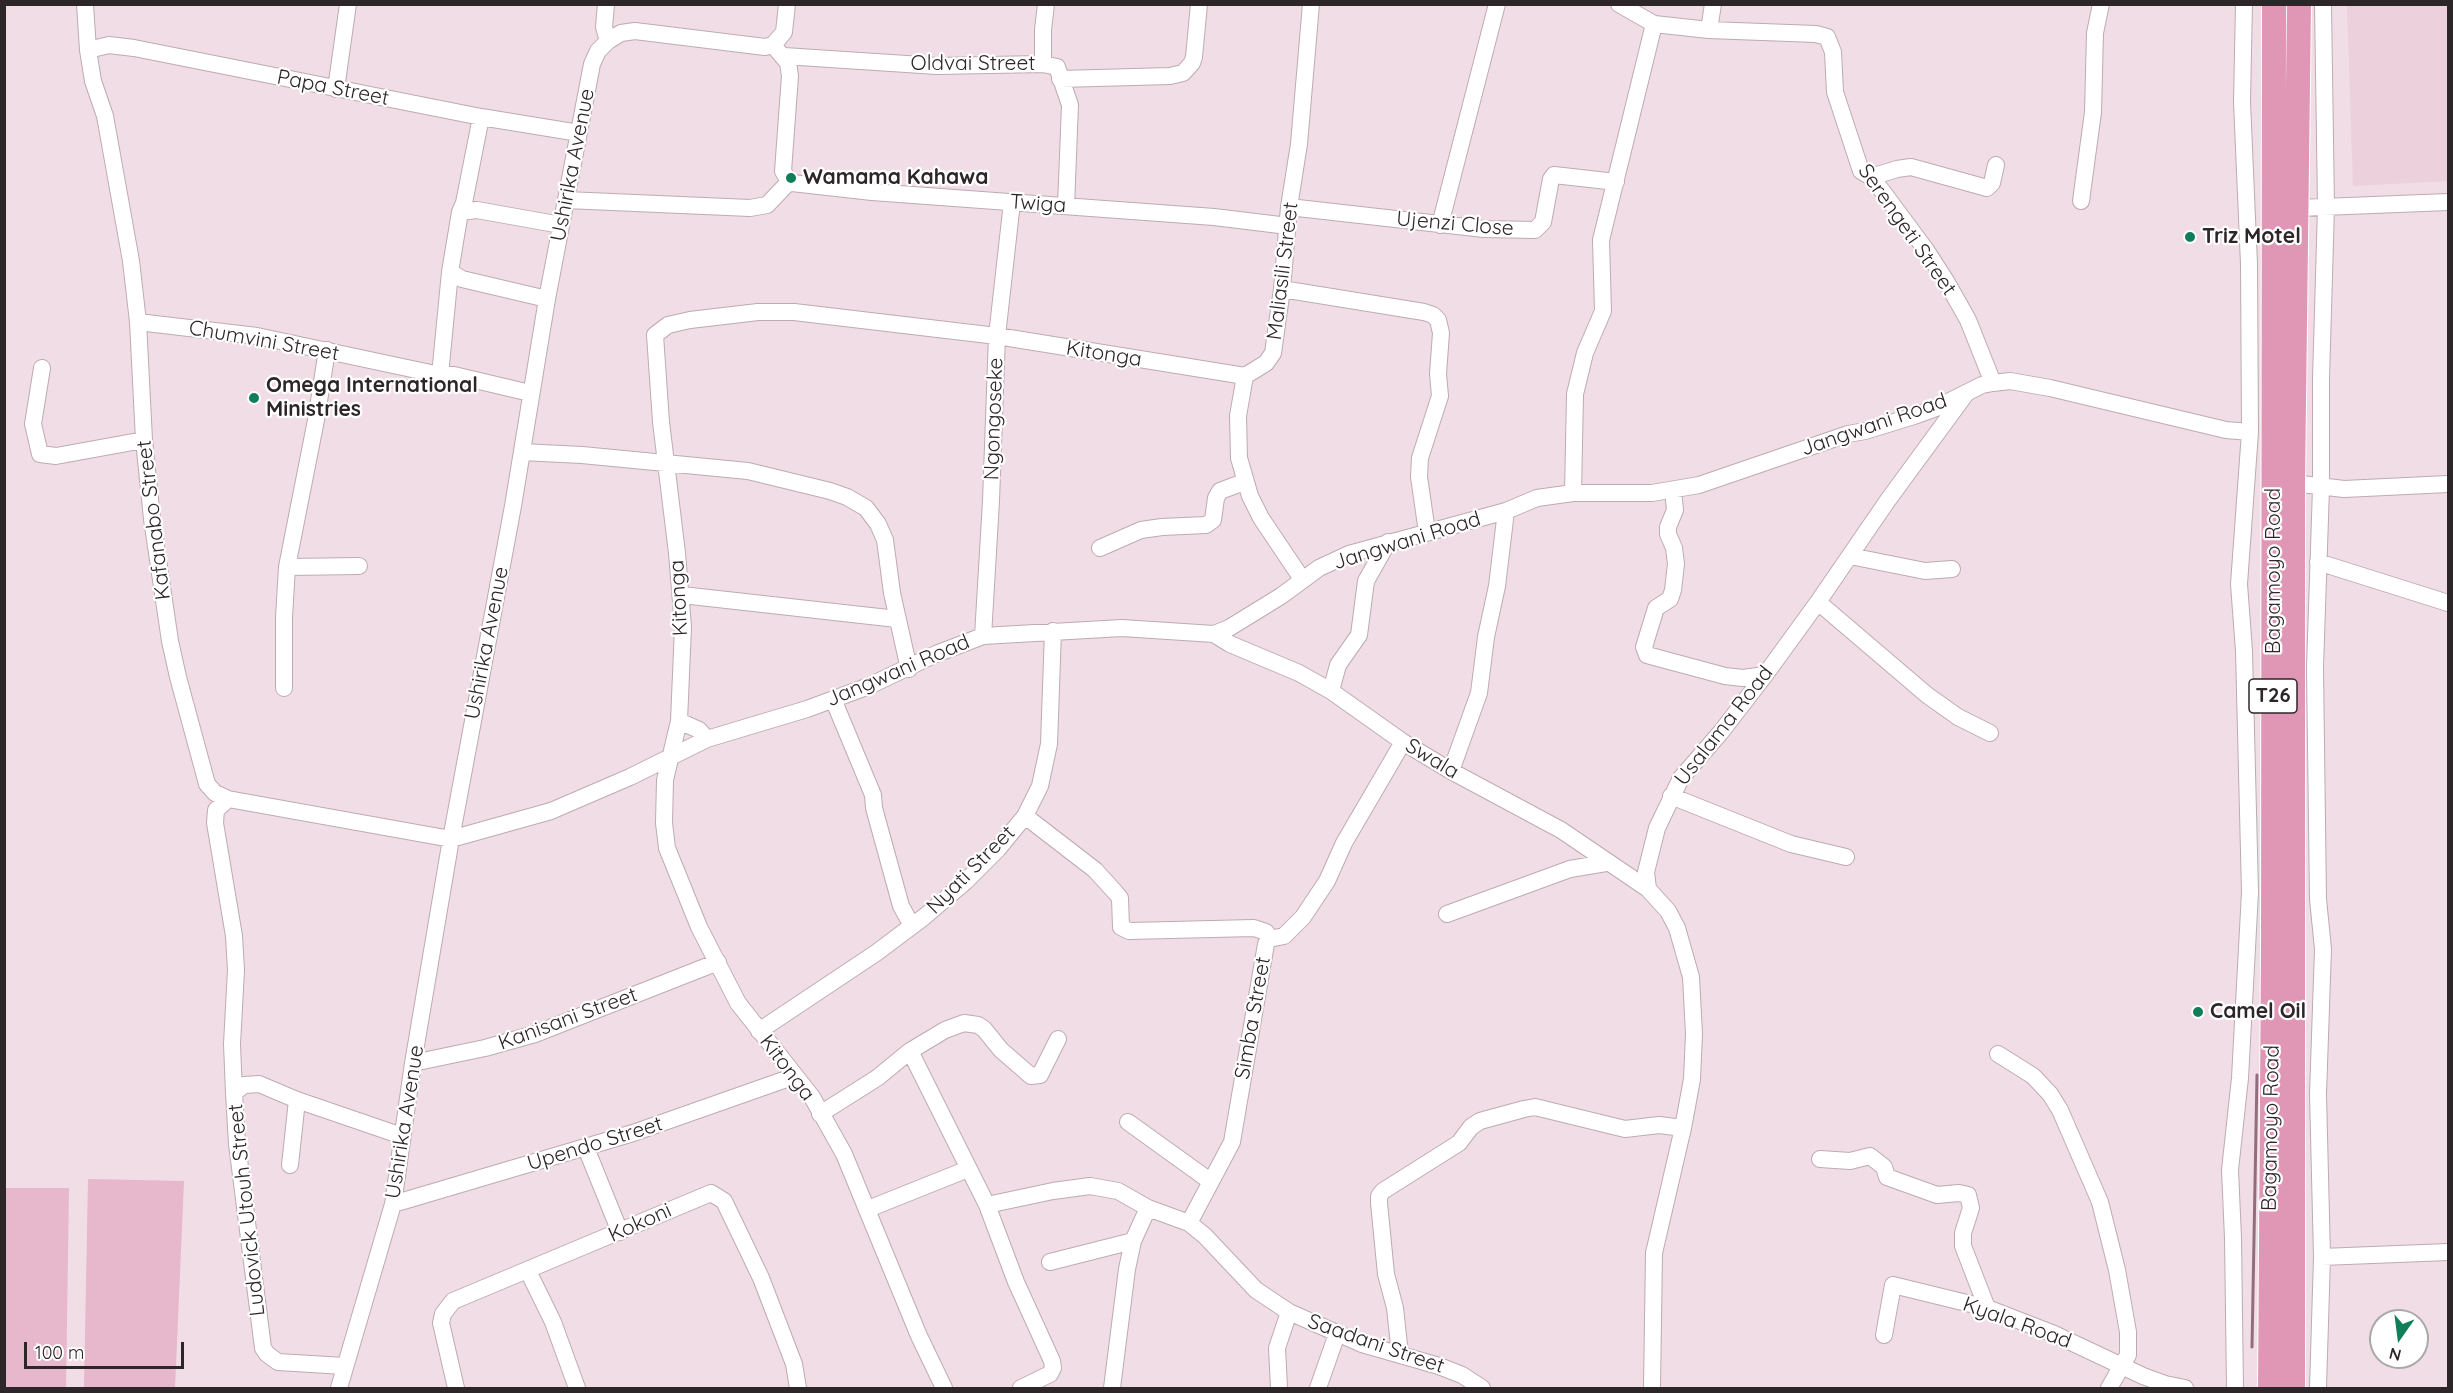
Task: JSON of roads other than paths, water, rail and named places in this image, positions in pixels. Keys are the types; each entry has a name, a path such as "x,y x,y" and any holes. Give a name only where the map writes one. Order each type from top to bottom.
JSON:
{"highway":[{"name":"Bagamoyo Road","path":"2270,1389 2274,4"},
{"name":"Bagamoyo Road","path":"2292,1389 2293,483 2299,4"}],"street":[{"name":"Kafanabo Street","path":"86,4 88,50 93,81 107,127 131,261 138,322 144,440 162,593 178,677 207,784 215,793 228,799 451,839"},
{"path":"336,89 348,4"},
{"path":"606,4 604,27 608,41"},
{"path":"566,200 750,208 767,205 789,183 783,171 790,76 788,63 778,50 784,32 787,4"},
{"path":"1043,64 1046,4"},
{"path":"1060,79 1170,76 1183,73 1194,57 1199,4"},
{"name":"Maliasili Street","path":"1245,376 1266,363 1273,353 1282,289 1289,207 1299,144 1311,4"},
{"path":"1440,225 1497,4"},
{"name":"Serengeti Street","path":"1619,4 1653,24 1708,30 1816,34 1827,37 1833,52 1835,92 1861,171 1871,177 1926,250 1946,281 1968,320 1993,383"},
{"path":"1708,30 1713,4"},
{"path":"2081,201 2093,112 2096,33 2102,4"},
{"path":"2235,1389 2234,1249 2230,1170 2240,1078 2250,892 2244,651 2239,584 2250,432 2250,275 2242,102 2244,4"},
{"path":"2318,1389 2322,1257 2318,1094 2323,950 2318,899 2315,668 2326,207 2323,4"},
{"path":"1573,493 1575,394 1585,353 1603,311 1601,240 1653,24"},
{"name":"Oldvai Street","path":"608,41 621,33 635,31 749,47 938,66 1043,64 1057,67 1070,105 1066,206"},
{"name":"Ushirika Avenue","path":"339,1389 393,1204 413,1063 451,839 522,452 547,299 592,64 598,51 608,41"},
{"name":"Papa Street","path":"88,50 109,45 134,48 481,117 579,133"},
{"path":"440,375 450,272 460,212 464,203 481,117"},
{"path":"1871,177 1911,167 1987,188 1992,183 1996,165"},
{"name":"Ujenzi Close","path":"1289,207 1440,225 1535,230 1543,222 1551,179 1554,176 1616,182"},
{"name":"Twiga","path":"788,180 797,185 1214,217 1288,226"},
{"name":"Ngongoseke","path":"983,636 997,336 1012,202"},
{"path":"2298,208 2448,202"},
{"path":"460,212 477,210 561,225"},
{"path":"450,272 462,279 547,299"},
{"path":"1282,289 1424,312 1438,320 1441,333 1438,374 1440,396 1420,458 1419,477 1427,532"},
{"name":"Kitonga","path":"944,1389 888,1262 844,1154 812,1097 738,1003 699,927 668,848 664,800 665,780 679,721 683,627 682,595 665,462 655,335 668,325 758,312 794,312 997,336 1245,376"},
{"name":"Chumvini Street","path":"138,322 257,336 440,375 454,375 530,393"},
{"path":"284,688 287,567 316,420 327,350"},
{"path":"42,368 33,424 40,454 56,456 144,440"},
{"path":"1245,376 1238,416 1239,458 1244,482 1261,518 1302,579"},
{"name":"Jangwani Road","path":"451,839 551,811 707,740 833,699 983,636 1122,628 1214,634 1229,628 1281,596 1319,568 1349,554 1506,511 1538,498 1573,493 1652,493 1699,485 1848,434 1914,416 1993,383 2010,381 2050,388 2152,411 2183,421 2226,430 2250,432"},
{"name":"Usalama Road","path":"1648,889 1646,872 1650,849 1657,828 1681,778 1721,732 1765,675 1967,392"},
{"path":"522,452 665,462 758,473 830,490 847,497 866,508 878,524 885,540 897,619 909,669"},
{"path":"1100,548 1141,530 1206,525 1213,520 1216,498 1220,491 1244,482"},
{"path":"2293,483 2344,489 2448,484"},
{"path":"1673,490 1675,510 1668,527 1676,564 1673,590 1670,599 1656,608 1644,647 1647,655 1725,676 1743,678 1765,675"},
{"path":"1451,771 1479,693 1486,637 1497,586 1506,511"},
{"path":"1331,691 1338,665 1359,634 1366,581 1388,542"},
{"path":"1850,556 1925,571 1952,569"},
{"path":"2318,562 2448,603"},
{"path":"287,567 359,566"},
{"path":"682,595 897,619"},
{"path":"1818,602 1927,695 1958,717 1990,733"},
{"name":"Nyati Street","path":"759,1031 867,960 912,926 965,882 998,849 1024,816 1040,786 1049,744 1053,631"},
{"name":"Swala","path":"1214,634 1230,644 1299,673 1331,691 1403,742 1451,771 1561,830 1606,863 1648,889"},
{"path":"833,699 873,795 874,808 901,906 912,926"},
{"path":"679,721 699,730 707,740"},
{"name":"Simba Street","path":"1189,1223 1232,1142 1265,951 1303,917 1327,881 1344,843 1403,742"},
{"path":"1671,796 1791,844 1846,857"},
{"path":"228,799 216,810 215,823 234,936 236,970 232,1044 234,1093"},
{"path":"1024,816 1095,870 1120,898 1121,927 1129,931 1254,928 1277,938 1302,943"},
{"path":"1447,914 1570,869 1606,863"},
{"path":"1648,889 1668,911 1677,927 1691,976 1694,1034 1692,1079 1654,1253 1652,1389"},
{"name":"Kanisani Street","path":"413,1063 485,1048 535,1034 718,962"},
{"path":"820,1114 877,1078 910,1051 945,1030 964,1023 971,1023 984,1029 1001,1050 1031,1076 1040,1075 1058,1039"},
{"path":"910,1051 987,1205 1016,1282 1053,1364 1052,1371 1047,1376 1021,1389"},
{"path":"1998,1054 2033,1076 2050,1094 2060,1110 2100,1202 2115,1262 2128,1332 2128,1355 2109,1389"},
{"name":"Upendo Street","path":"393,1204 586,1148 717,1106 795,1076"},
{"name":"Ludovick Utouh Street","path":"344,1366 278,1362 272,1359 263,1348 237,1144 234,1093 244,1085 259,1084 297,1100 402,1136"},
{"path":"290,1165 297,1100"},
{"path":"1400,1354 1395,1308 1386,1275 1379,1203 1379,1196 1383,1191 1459,1143 1471,1127 1480,1121 1524,1108 1544,1109 1625,1129 1659,1125 1683,1128"},
{"path":"1128,1122 1210,1181"},
{"path":"586,1148 620,1232"},
{"path":"1820,1159 1850,1161 1870,1156 1884,1167 1887,1177 1937,1195 1959,1192 1968,1195 1971,1208 1963,1233 1964,1246 1987,1308"},
{"path":"868,1209 968,1169"},
{"name":"Saadani Street","path":"987,1205 1090,1186 1118,1191 1148,1208 1189,1223 1205,1236 1256,1290 1289,1312 1362,1344 1447,1369 1482,1389"},
{"name":"Kokoni","path":"456,1389 441,1323 447,1307 453,1301 711,1193 724,1201 761,1278 794,1364 798,1389"},
{"path":"1112,1389 1120,1316 1133,1241 1148,1208"},
{"path":"1050,1262 1133,1241"},
{"path":"2322,1257 2448,1252"},
{"path":"528,1271 554,1322 577,1389"},
{"name":"Kyala Road","path":"1884,1335 1893,1285 1987,1308 2123,1364 2165,1384 2185,1389"},
{"path":"1280,1389 1277,1348 1289,1312"},
{"path":"1318,1389 1336,1334"}],"waterway":[{"path":"2252,1347 2257,1075"}],"place":[{"name":"Wamama Kahawa","path":"791,178"},
{"name":"Triz Motel","path":"2190,237"},
{"name":"Omega International Ministries","path":"254,398"},
{"name":"Camel Oil","path":"2198,1012"}]}
